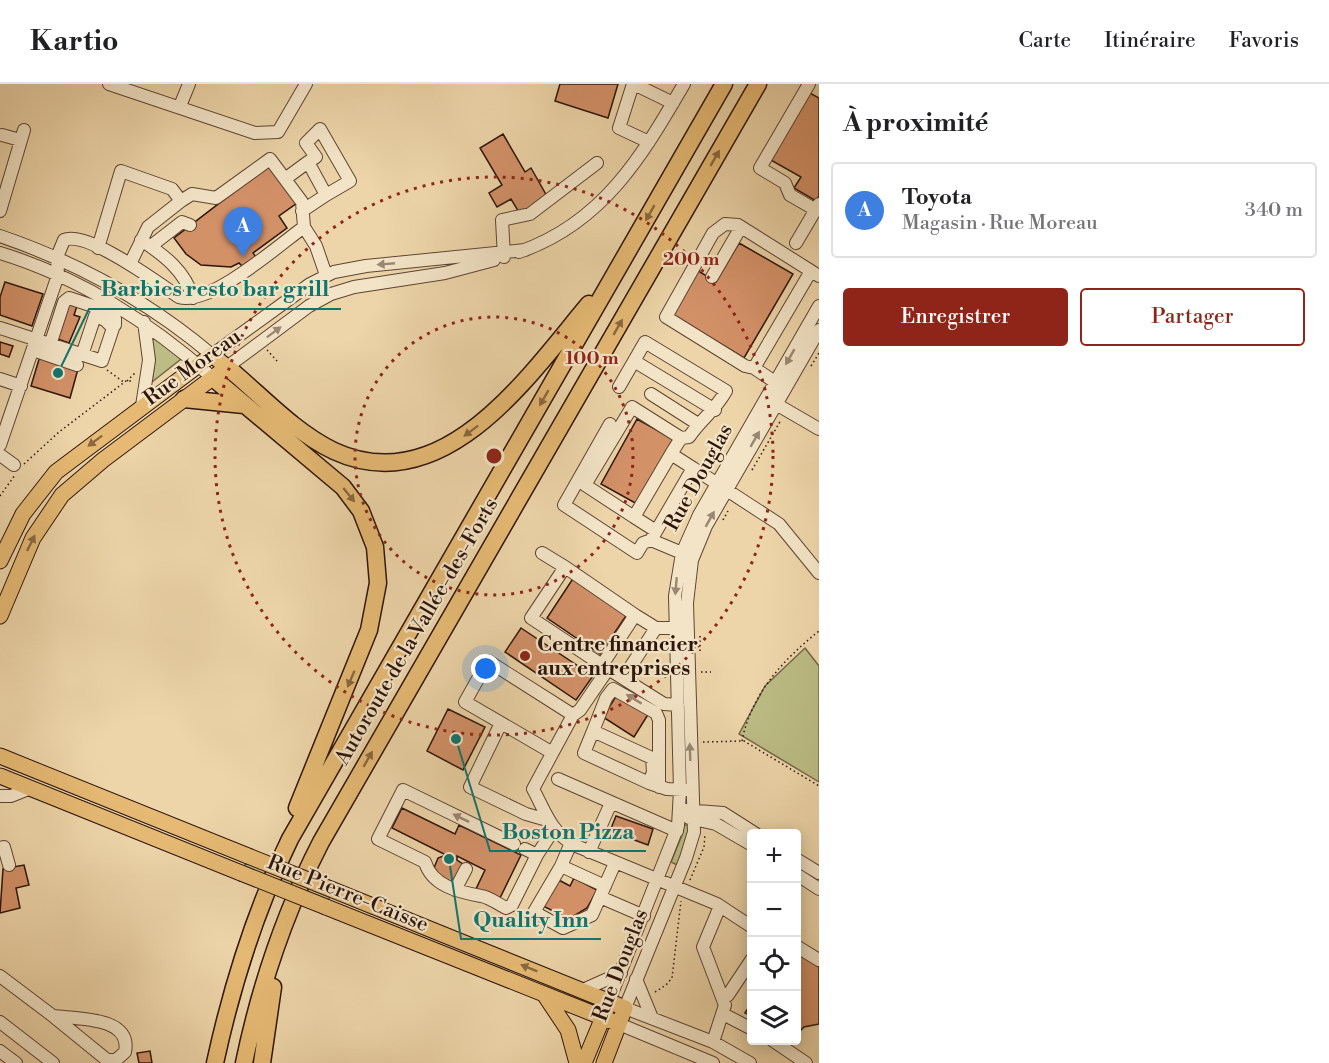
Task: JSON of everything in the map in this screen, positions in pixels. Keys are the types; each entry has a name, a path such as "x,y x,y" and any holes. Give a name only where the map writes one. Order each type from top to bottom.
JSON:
{"highway":[{"name":"Autoroute de la Vallée-des-Forts","path":"215,1063 243,952 273,875 318,788 724,84"},
{"name":"Autoroute de la Vallée-des-Forts","path":"244,1063 257,1007 280,935 300,885 339,810 758,84"},
{"path":"227,367 297,426 334,451 378,461 413,459 447,447 478,425 523,381 615,274"},
{"path":"213,378 327,472 350,495 369,528 378,569 375,606 365,642 312,765 273,875"},
{"path":"184,399 244,405"},
{"path":"262,1063 271,996 284,944 302,892 339,810"}],"main road":[{"name":"Rue Moreau","path":"0,561 18,522 48,481 76,454 212,355"},
{"path":"212,355 227,367"},
{"name":"Rue Moreau","path":"0,616 33,538 57,502 85,474 227,367"},
{"name":"Rue Pierre-Caisse","path":"0,756 625,1008"},
{"name":"Rue Pierre-Caisse","path":"0,776 619,1024"},
{"path":"544,994 568,1030 578,1063"},
{"name":"Rue Douglas","path":"584,1063 609,1001"},
{"name":"Rue Douglas","path":"604,1063 625,1008"}],"street":[{"path":"109,84 255,133 278,132 306,84"},
{"path":"180,106 189,84"},
{"path":"650,142 619,128 634,84 673,103"},
{"name":"Rue Moreau","path":"227,367 309,306 338,292 445,273 525,250 554,237 594,208 621,182 650,142 684,84"},
{"path":"796,243 817,207 790,195 785,183 760,168 808,84"},
{"path":"285,179 316,157 306,142 320,129 350,181 302,211"},
{"path":"0,210 22,135 1,136"},
{"path":"130,264 146,243 152,223 181,201 192,194 216,198 270,159 302,202 304,227 316,246 326,275"},
{"path":"308,162 326,195"},
{"path":"504,255 502,220 530,214 597,163"},
{"path":"98,248 121,171 172,189 181,201"},
{"path":"146,243 182,222 190,225"},
{"path":"754,368 815,273 738,225 725,224 714,231 666,315 671,322 775,382"},
{"path":"709,275 738,225"},
{"path":"0,445 58,275 57,257 62,243 71,237 98,248 130,264 179,297 193,298 224,285 304,227"},
{"path":"0,236 57,257 137,300 212,355"},
{"path":"146,243 184,277 193,298"},
{"path":"0,253 58,275 102,297 144,322 213,378"},
{"name":"Rue Moreau","path":"212,355 300,290 326,275 366,266 504,255"},
{"path":"0,328 35,345 79,360 102,361 116,320 108,312 69,298 64,302 50,345"},
{"name":"Rue Douglas","path":"609,1001 677,831 679,813 686,790 688,582 698,543 721,487 775,382 819,306"},
{"path":"79,360 90,314 105,320 113,328"},
{"path":"142,406 149,360 144,322"},
{"name":"Rue Douglas","path":"625,1008 636,979 678,892 691,846 694,815 686,790 678,705 675,628 675,587 682,553 693,526 776,404 819,330"},
{"path":"619,387 645,342 726,391 715,410 698,424 689,437 681,438 632,407 585,485 634,517 663,547 682,553"},
{"path":"35,345 50,345 79,360"},
{"path":"634,361 715,410"},
{"path":"0,379 21,386"},
{"path":"651,394 698,424"},
{"path":"776,404 819,429"},
{"path":"610,424 564,505 637,553 643,543 653,535 693,468"},
{"path":"634,517 681,438"},
{"path":"671,454 779,524 819,573"},
{"path":"0,455 14,465"},
{"path":"542,553 656,628 675,628"},
{"path":"565,567 531,618 664,704 678,705"},
{"path":"537,855 403,790 378,839 425,862 430,876 455,890 467,895 483,896 509,907 537,855 550,825 533,789 551,752 573,715 580,710 635,615"},
{"path":"623,678 656,628"},
{"path":"551,752 465,702 488,661 573,715"},
{"path":"654,785 659,720 655,712 613,689 606,698 584,753 654,785 686,790"},
{"path":"501,723 470,787 550,825 571,843 589,852 678,892 720,906 747,924"},
{"path":"593,731 652,758 654,785"},
{"path":"558,779 677,831"},
{"path":"0,796 31,788"},
{"path":"589,852 611,803"},
{"path":"679,813 694,815 723,813 748,829"},
{"path":"694,815 716,824 747,842"},
{"path":"571,843 561,866 534,912 563,928 592,915 615,863"},
{"path":"0,849 4,847 9,865"},
{"path":"801,862 819,873"},
{"path":"561,866 644,916"},
{"path":"455,890 466,869"},
{"path":"801,877 819,889"},
{"path":"713,1042 723,1014 723,999 703,947 720,906"},
{"path":"801,949 819,960"},
{"path":"723,999 747,966"},
{"path":"583,990 621,973"},
{"path":"0,976 107,1060 119,1061 126,1048 118,1028 97,1022 53,1016"},
{"path":"636,979 652,1018"},
{"name":"Rue Pierre-Caisse","path":"625,1008 713,1042 750,1063"},
{"path":"723,1014 747,1026"},
{"path":"0,1022 53,1063"},
{"name":"Rue Pierre-Caisse","path":"619,1024 713,1063"},
{"path":"778,1045 807,1063"},
{"path":"0,1051 16,1063"}],"path":[{"path":"261,342 277,361"},
{"path":"106,368 124,383"},
{"name":"Rue Moreau","path":"0,496 39,449 124,383 135,381"},
{"name":"Rue Douglas","path":"747,477 783,416"},
{"name":"Rue Douglas","path":"723,520 730,507"},
{"path":"699,627 700,655"},
{"path":"742,741 749,715 767,683 787,658 819,631"},
{"path":"700,663 701,672 711,672"},
{"path":"702,733 702,742 742,741 754,746 819,786"},
{"path":"688,885 704,847 705,829"},
{"name":"Rue Douglas","path":"648,995 666,985 672,978 678,892"}],"green space":[{"path":"153,337 181,359 152,382 155,360 151,338"},
{"path":"805,648 819,666 819,782 739,734 765,686"},
{"path":"684,825 689,825 685,846 677,865 671,862"},
{"path":"246,862 331,895 328,901 244,867"}],"building":[{"path":"560,84 618,84 608,118 555,101"},
{"path":"808,92 819,98 819,196 816,201 794,188 801,177 769,159"},
{"path":"503,134 525,172 531,168 548,198 520,214 511,199 497,207 489,193 502,185 480,148"},
{"path":"269,165 297,203 279,216 287,228 253,253 256,257 242,266 239,263 231,267 201,265 186,254 174,238"},
{"path":"739,243 793,274 744,358 671,314 697,270 716,282"},
{"path":"5,282 43,294 32,326 0,315 0,297"},
{"path":"69,303 77,306 74,315 80,317 69,343 55,338"},
{"path":"0,342 13,346 9,357 0,354"},
{"path":"40,356 78,369 70,398 31,386"},
{"path":"637,419 673,439 637,504 601,484"},
{"path":"574,577 628,613 600,654 547,618"},
{"path":"521,628 593,676 576,700 505,652"},
{"path":"618,693 649,713 634,737 603,717"},
{"path":"448,709 485,727 463,770 427,751"},
{"path":"402,808 455,834 459,825 521,855 499,900 476,889 485,870 457,856 457,860 463,864 456,879 451,882 438,875 434,868 438,858 446,855 392,828"},
{"path":"616,816 653,829 648,845 610,831"},
{"path":"24,865 29,885 16,888 20,908 0,913 3,869"},
{"path":"555,878 570,886 574,878 597,890 587,908 569,919 541,905"},
{"path":"801,955 819,967 819,1024 804,1027 801,1030"},
{"path":"150,1051 152,1063 139,1063 137,1053"}],"place":[{"name":"Toyota","path":"243,257"},
{"name":"Barbies resto bar grill","path":"58,373"},
{"name":"Centre financier aux entreprises","path":"525,656"},
{"name":"Boston Pizza","path":"456,739"},
{"name":"Quality Inn","path":"449,859"}]}
